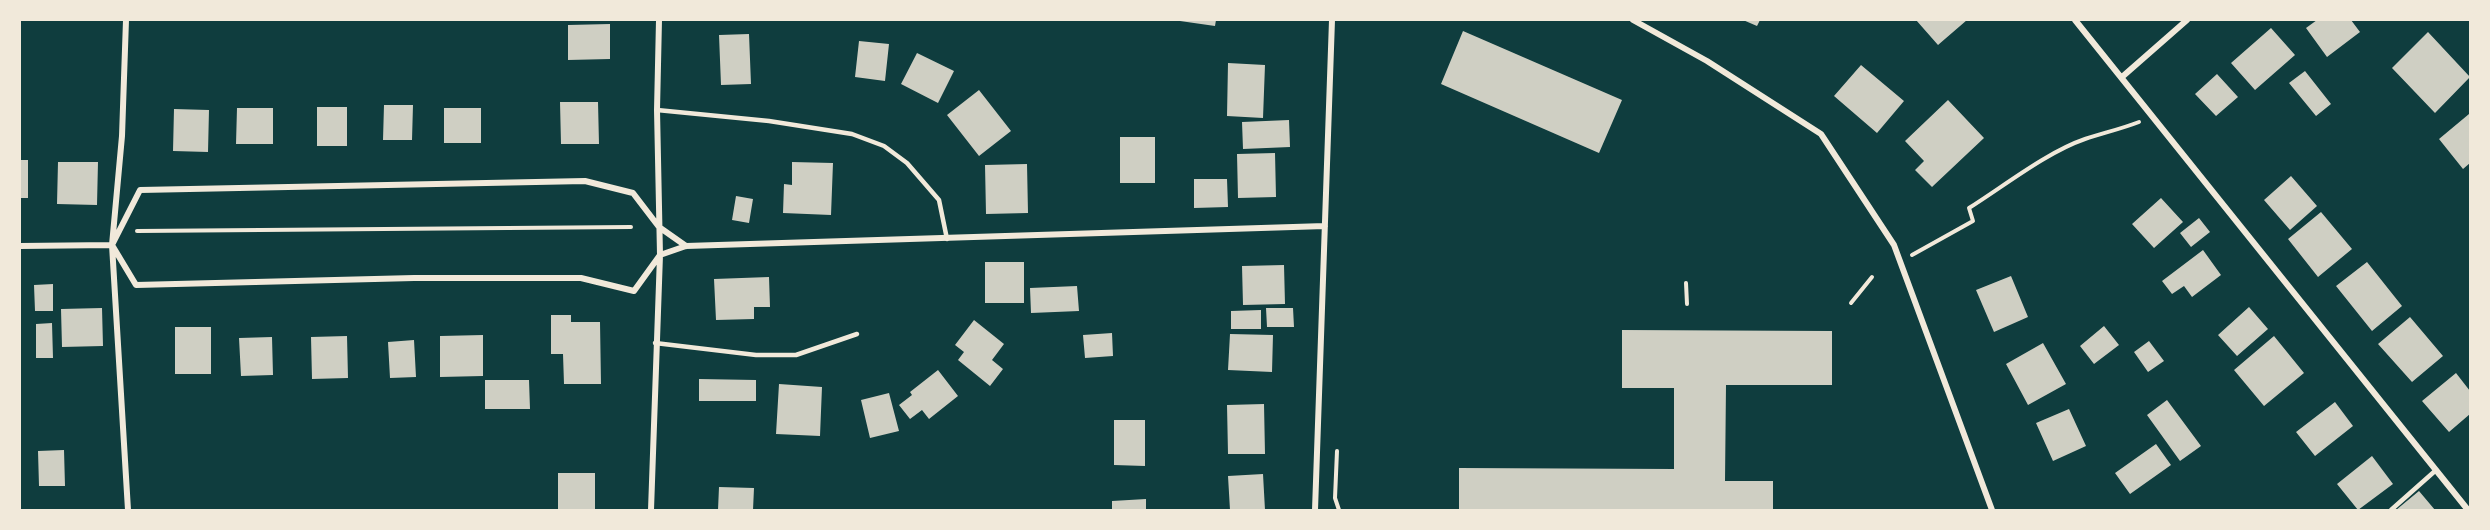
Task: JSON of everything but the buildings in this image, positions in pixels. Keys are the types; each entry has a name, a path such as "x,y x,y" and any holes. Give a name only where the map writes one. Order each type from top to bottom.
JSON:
{"street":[{"path":"126,20 122,136 112,245 128,510"},
{"path":"651,510 655,343 660,255 657,110 659,20"},
{"path":"1315,510 1332,20"},
{"path":"1634,20 1707,61 1821,134 1894,245 1992,510"},
{"path":"2075,20 2468,510"},
{"path":"2122,77 2187,20"},
{"path":"112,245 140,190 585,181 633,194 659,227 686,246"},
{"path":"112,245 136,285 414,278 581,278 634,291 660,255 686,246 1325,226"},
{"path":"20,246 112,245"}],"lane":[{"path":"657,110 769,121 840,132 884,146 907,163 939,200 947,239"},
{"path":"655,343 756,355 796,355 857,334"},
{"path":"2391,510 2436,471"}],"path":[{"path":"1900,262 1973,221 1970,208 2060,151 2085,139 2116,132 2153,116"},
{"path":"117,235 137,231 631,227"},
{"path":"1851,303 1872,277"},
{"path":"1686,283 1687,304"},
{"path":"1337,451 1335,498 1339,510"}]}
